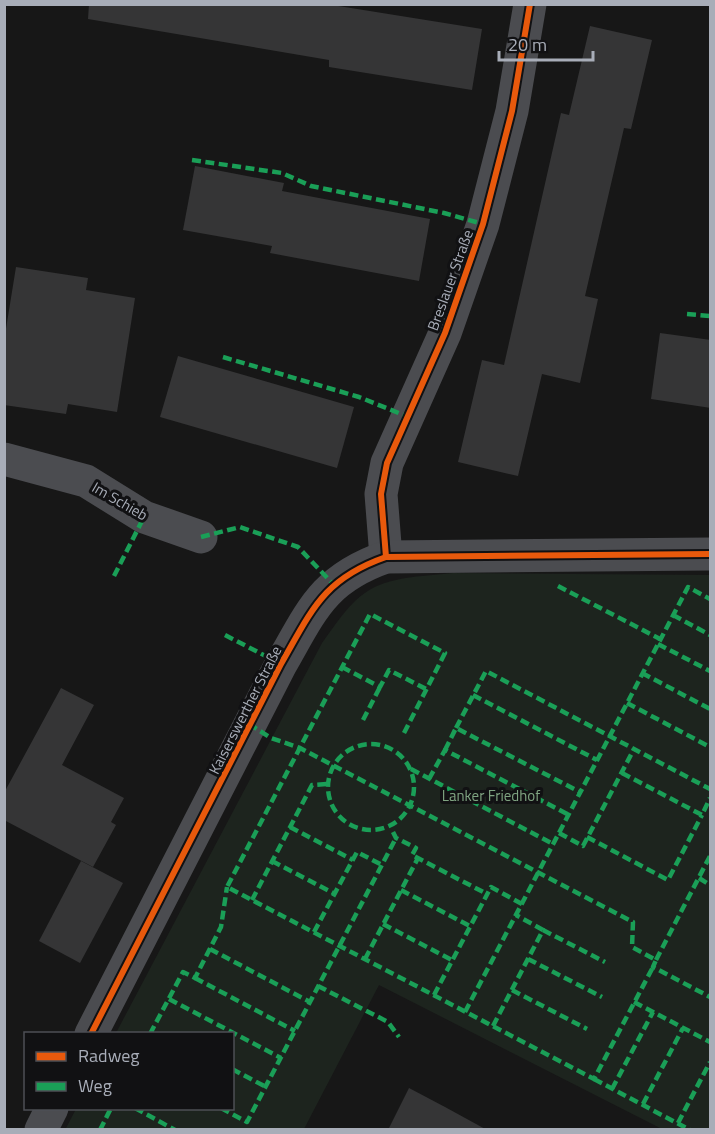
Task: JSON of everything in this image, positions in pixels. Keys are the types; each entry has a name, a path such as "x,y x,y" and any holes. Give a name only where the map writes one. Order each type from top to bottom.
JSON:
{"street":[{"name":"Breslauer Straße","path":"386,557 381,494 387,463 445,333 483,224 512,111 530,4"},
{"name":"Im Schieb","path":"4,459 86,481 144,517 201,537"},
{"name":"Kaiserswerther Straße","path":"92,1032 249,724 313,607 333,584 358,567 386,557 711,554"},
{"path":"41,1130 51,1110"}],"green space":[{"name":"Lanker Friedhof","path":"453,573 710,575 710,1129 662,1129 379,985 304,1129 65,1130 75,1110 234,1110 234,1032 117,1032 322,643 344,613 363,594 390,581"}],"building":[{"path":"89,4 326,4 482,29 472,90 329,67 329,60 88,19"},
{"path":"590,26 652,40 631,129 624,128 585,296 598,299 580,383 542,374 518,476 458,462 482,360 504,365 561,113 569,115"},
{"path":"195,166 284,183 282,191 430,219 419,281 270,253 272,246 183,230"},
{"path":"16,267 88,278 86,290 135,298 117,412 68,404 66,414 4,405 4,341"},
{"path":"660,333 711,340 711,408 651,399"},
{"path":"178,356 354,407 337,468 160,417"},
{"path":"61,688 94,705 62,765 124,798 111,822 116,825 93,867 4,820 4,793"},
{"path":"81,861 123,883 80,963 39,941"},
{"path":"409,1088 445,1107 487,1130 388,1130"}],"marked path":[{"path":"192,160 282,173 311,186 444,213 483,224"},
{"path":"687,314 710,316"},
{"path":"223,357 359,397 406,416"},
{"path":"114,576 144,517"},
{"path":"201,537 240,527 298,547 333,584"},
{"path":"558,586 660,639"},
{"path":"465,1012 688,587 710,599"},
{"path":"404,733 445,653 370,614 227,887 594,1079 653,967"},
{"path":"673,615 710,635"},
{"path":"225,635 281,664"},
{"path":"658,644 710,671"},
{"path":"342,667 380,687 389,670 426,689"},
{"path":"456,728 486,671 710,789"},
{"path":"642,673 710,709"},
{"path":"363,720 380,687"},
{"path":"473,695 597,760"},
{"path":"627,703 710,747"},
{"path":"249,724 271,738 300,748 633,922 632,947 656,960 653,967 710,997"},
{"path":"445,750 456,728 580,792"},
{"path":"363,744 379,744 402,756 411,770 414,787 411,804 402,818 379,830 363,830 347,823 335,811 328,795 328,779 335,763 347,751 363,744"},
{"path":"559,833 583,846 634,749"},
{"path":"429,779 445,750 569,815"},
{"path":"411,769 553,844"},
{"path":"622,773 702,815 710,798"},
{"path":"252,900 312,785 327,784"},
{"path":"587,837 668,880 702,815"},
{"path":"290,827 353,860"},
{"path":"393,832 396,838 416,848 412,855 487,894"},
{"path":"225,1110 247,1122 396,838"},
{"path":"314,932 357,852 382,865"},
{"path":"656,960 710,856"},
{"path":"365,959 418,858"},
{"path":"272,861 335,894"},
{"path":"699,878 710,885"},
{"path":"151,1032 183,972 195,978 221,927 227,887"},
{"path":"434,995 491,887 522,904"},
{"path":"401,890 470,926"},
{"path":"493,1026 543,930 516,915"},
{"path":"383,924 452,960"},
{"path":"543,930 605,962"},
{"path":"210,949 310,1002"},
{"path":"528,959 602,997"},
{"path":"195,978 295,1031"},
{"path":"318,986 388,1022 399,1037"},
{"path":"512,990 587,1029"},
{"path":"169,999 232,1032"},
{"path":"634,1002 710,1042"},
{"path":"612,1089 653,1012"},
{"path":"643,1104 683,1028"},
{"path":"234,1033 281,1058"},
{"path":"678,1123 710,1062"},
{"path":"234,1070 266,1087"},
{"path":"594,1079 690,1130"},
{"path":"100,1130 110,1110"},
{"path":"139,1110 175,1130"}],"cycle path":[{"path":"386,557 381,494 387,463 445,333 483,224 512,111 530,4"},
{"path":"92,1032 281,664 311,612 333,586 347,575 386,557 710,554"}]}
